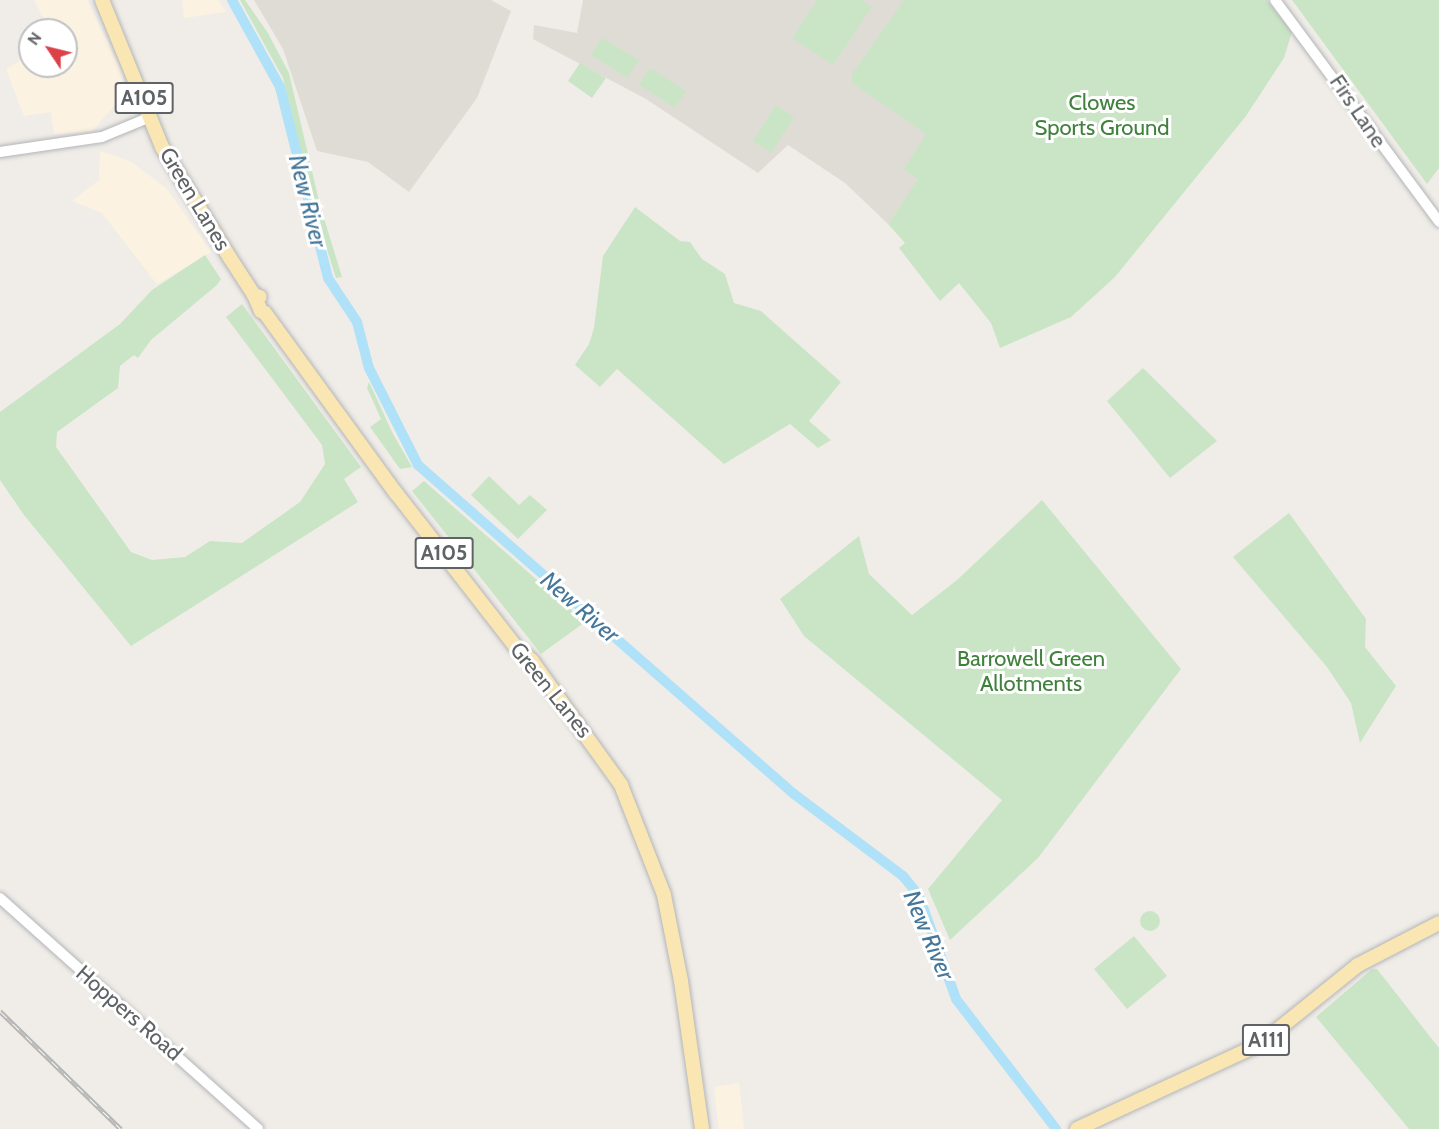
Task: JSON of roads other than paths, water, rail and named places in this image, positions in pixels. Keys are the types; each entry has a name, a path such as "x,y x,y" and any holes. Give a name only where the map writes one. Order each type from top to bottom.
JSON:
{"main road":[{"name":"Green Lanes","path":"102,0 168,157 254,295 267,307 266,313 396,492 515,646 532,661 621,785 664,895 681,981 702,1129"},
{"name":"A111","path":"1077,1129 1260,1044 1358,965 1439,923"}],"street":[{"name":"Firs Lane","path":"1275,0 1439,222"},
{"path":"0,152 102,137 150,117"},
{"name":"Hoppers Road","path":"0,898 258,1129"}],"waterway":[{"name":"New River","path":"232,0 280,87 328,278 357,322 369,368 418,465 794,794 903,876 919,896 956,999 1056,1129"}],"railway":[{"path":"0,1011 121,1129"}],"park label":[{"name":"Clowes Sports Ground","path":"1102,114"},
{"name":"Barrowell Green Allotments","path":"1031,670"}]}
